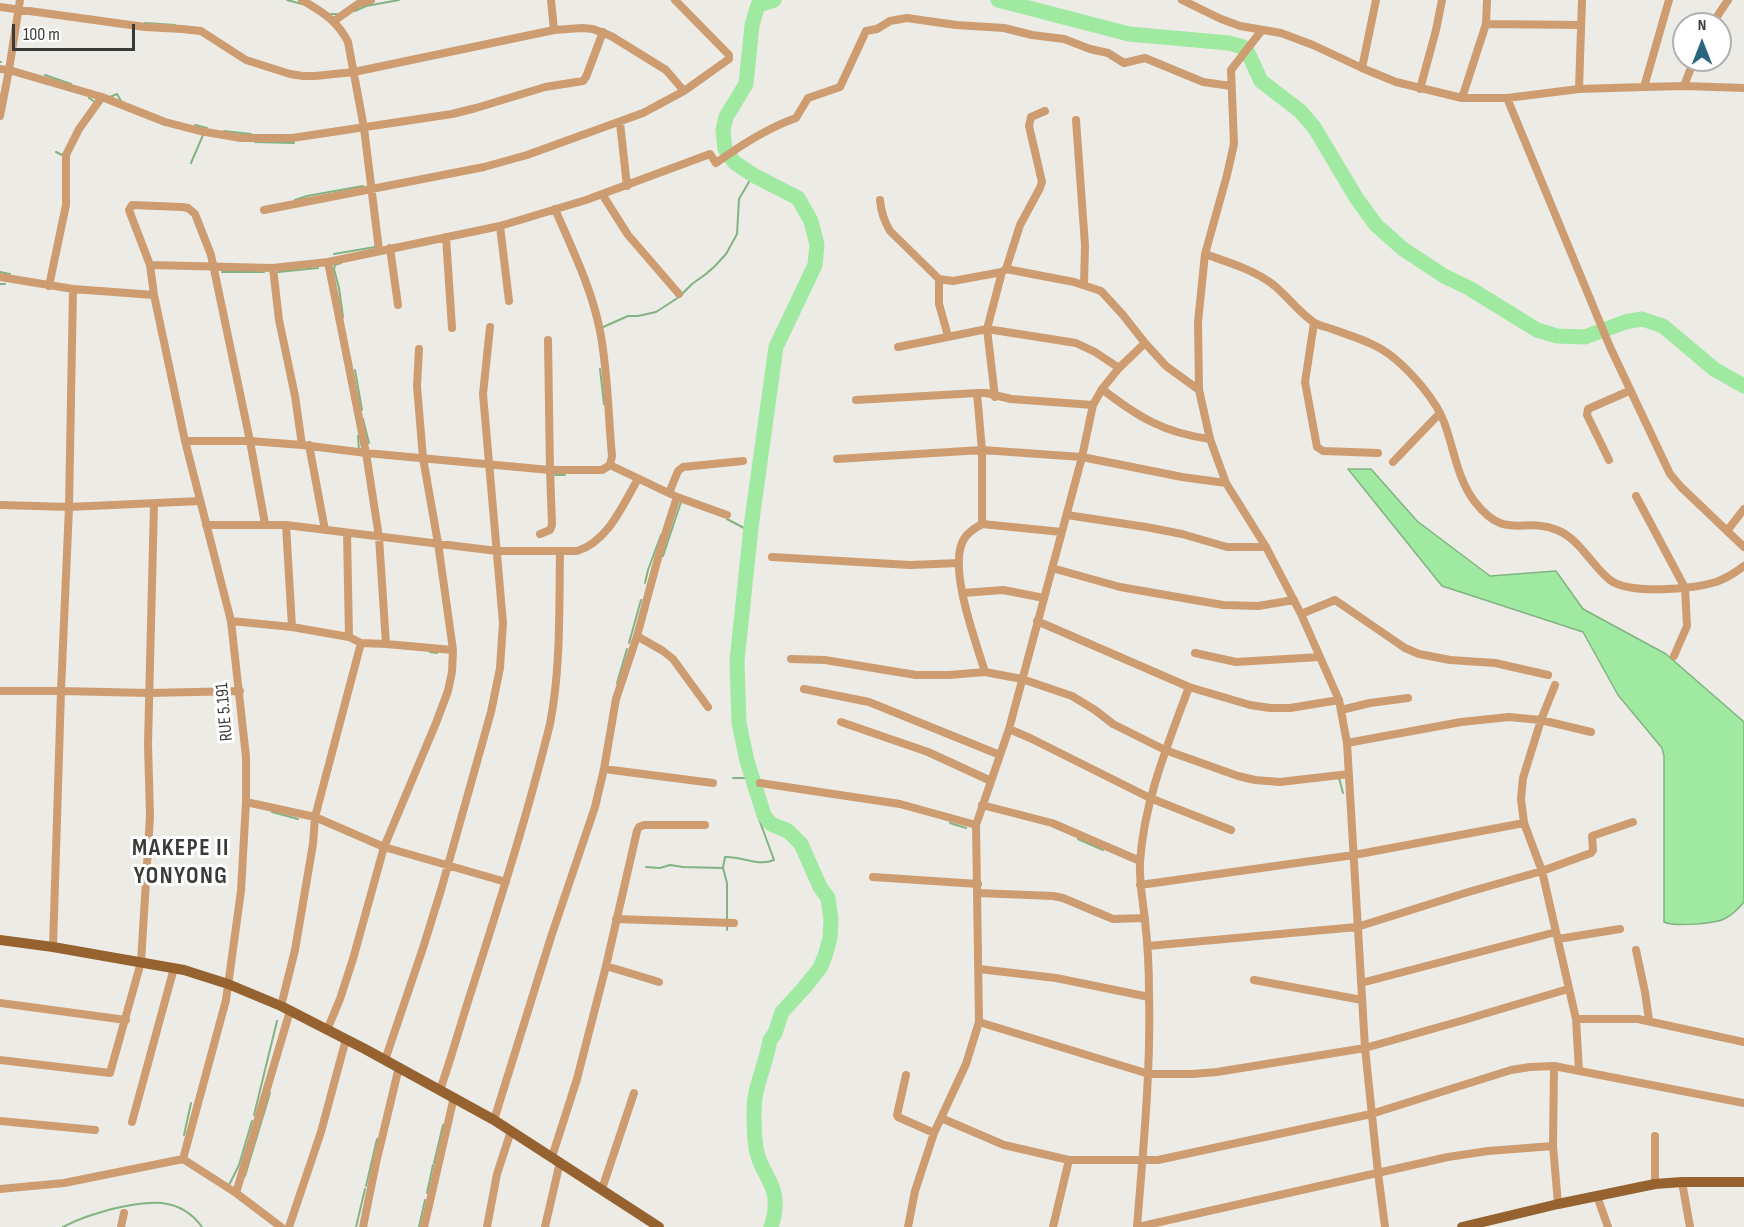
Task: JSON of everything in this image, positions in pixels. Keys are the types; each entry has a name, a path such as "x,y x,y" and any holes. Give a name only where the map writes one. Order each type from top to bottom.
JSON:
{"main road":[{"path":"0,940 184,970 228,984 286,1009 399,1067 494,1120 659,1227"},
{"path":"1462,1227 1655,1184 1744,1182"}],"street":[{"path":"302,0 334,21 348,42 364,128 379,250"},
{"path":"334,21 358,4 371,0"},
{"path":"551,0 554,30"},
{"path":"264,210 505,162 620,123 660,105 728,61 729,57 675,0"},
{"path":"1182,0 1240,26 1281,33 1313,45 1396,82 1462,98 1507,98 1580,89 1684,86 1744,88"},
{"path":"1362,68 1376,0"},
{"path":"1420,89 1442,0"},
{"path":"1462,98 1486,24 1487,0"},
{"path":"1580,89 1582,0"},
{"path":"1644,87 1669,0"},
{"path":"0,7 19,4 144,27 201,31 246,60 290,74 315,76 354,72 554,30 582,28 603,32 626,44 666,70 684,91"},
{"path":"0,116 5,69 19,4"},
{"path":"150,265 273,268 328,262 500,226 627,186 710,154 716,163 774,125 796,118 808,98 840,87 866,31 877,29 890,21 907,18 956,25 1004,28 1032,35 1064,39 1108,53 1124,63 1145,58 1203,81 1231,86"},
{"path":"1486,24 1581,25"},
{"path":"1262,30 1231,70 1234,144 1205,254 1198,322 1199,390 1210,439 1226,483 1266,547 1294,600 1339,700 1347,743 1365,1048 1385,1227"},
{"path":"5,69 102,97 165,122 200,131 241,138 292,138 460,112 545,87 584,81 603,32"},
{"path":"1684,86 1689,72"},
{"path":"49,286 66,205 66,155 79,129 102,97"},
{"path":"1507,98 1604,335 1670,474 1744,547"},
{"path":"995,397 987,329 1020,225 1042,182 1029,126 1031,117 1045,111"},
{"path":"1076,120 1085,245 1084,285"},
{"path":"620,123 627,186"},
{"path":"602,194 627,235 678,294"},
{"path":"880,200 884,222 890,231 939,279 953,281 1004,271 1084,285 1101,291 1107,295 1145,343 1175,373 1199,390"},
{"name":"RUE 5.191","path":"183,1159 226,1000 241,891 246,757 231,621 185,441 154,295 150,265 129,210 132,206 182,207 192,211 208,246 213,266"},
{"path":"185,441 250,441 306,445 366,453 550,470 602,470 610,465 612,456 600,329 579,265 555,209"},
{"path":"500,226 509,301"},
{"path":"446,237 452,328"},
{"path":"390,248 398,305"},
{"path":"1205,254 1272,283 1314,323 1372,344 1392,356 1409,372 1440,413 1473,500 1486,515 1499,523 1557,530 1569,537 1612,582 1626,587 1685,588 1717,581 1732,575 1744,566"},
{"path":"328,262 366,453 380,537 386,644"},
{"path":"213,266 265,524"},
{"path":"273,268 279,320 324,530"},
{"path":"0,277 73,289 154,295"},
{"path":"939,279 939,304 948,336"},
{"path":"53,947 69,507 73,289"},
{"path":"1314,323 1305,382 1317,447 1323,451 1378,453"},
{"path":"385,1060 423,948 491,712 500,668 503,622 483,394 490,327"},
{"path":"898,347 987,329 1076,343 1119,368"},
{"path":"540,534 550,530 552,525 548,340"},
{"path":"908,1227 915,1191 934,1133 966,1064 979,1022 976,825 1009,729 1067,515 1093,405 1102,389 1119,368 1145,343"},
{"path":"327,1030 353,959 384,847 426,748 448,691 452,672 453,650 423,458 417,386 419,349"},
{"path":"1102,389 1133,412 1162,426 1187,436 1210,439"},
{"path":"1609,460 1587,411 1629,391"},
{"path":"977,393 981,450 982,524"},
{"path":"856,400 986,393 1011,399 1093,405"},
{"path":"1393,462 1440,413"},
{"path":"837,459 981,450 1082,457 1182,477 1226,483"},
{"path":"494,1120 551,937 592,816 604,769 616,699 637,636 661,547 678,471 683,467 743,462"},
{"path":"610,465 673,495 728,515"},
{"path":"206,525 286,525 497,551 578,550 599,538 612,522 638,479"},
{"path":"1636,496 1685,588 1687,627 1674,656"},
{"path":"0,505 69,507 200,501"},
{"path":"0,1059 110,1073 126,1020 141,962 150,816 148,744 154,504"},
{"path":"1727,531 1744,509"},
{"path":"1067,515 1146,526 1227,548 1266,547"},
{"path":"984,672 959,581 960,547 964,537 982,524 1062,532"},
{"path":"286,525 292,627"},
{"path":"347,533 349,637"},
{"path":"440,1090 457,1043 470,994 506,882 554,701 559,640 560,551"},
{"path":"772,558 910,565 959,563"},
{"path":"1052,568 1120,587 1223,605 1258,606 1294,600"},
{"path":"963,593 1003,591 1044,598"},
{"path":"1301,614 1337,601 1405,648 1419,654 1450,660 1495,663 1548,675"},
{"path":"231,621 292,627 349,637 361,643 453,650"},
{"path":"1037,621 1189,687 1250,705 1290,708 1339,700"},
{"path":"637,636 673,659 708,707"},
{"path":"236,1192 286,1009 313,844 315,817 361,643"},
{"path":"1195,653 1236,662 1319,657"},
{"path":"791,660 825,660 916,675 984,672 1022,679 1072,696 1113,724 1165,750 1238,776 1280,782 1349,774"},
{"path":"1555,685 1541,720 1523,778 1521,799 1524,823 1542,871 1576,1019 1579,1071"},
{"path":"1189,687 1150,798 1140,861 1140,885 1148,946 1149,1074 1137,1227 1448,1157 1553,1146"},
{"path":"804,689 869,702 1000,755"},
{"path":"0,691 149,693 240,691"},
{"path":"1341,710 1408,698"},
{"path":"1347,743 1461,722 1509,717 1541,720 1591,732"},
{"path":"841,722 918,748 991,781"},
{"path":"1009,729 1150,798 1231,830"},
{"path":"604,769 713,783"},
{"path":"760,783 900,804 976,825"},
{"path":"246,802 315,817 384,847 506,882"},
{"path":"982,805 1052,823 1140,861"},
{"path":"1148,946 1358,927 1542,871 1592,853 1592,836 1633,822"},
{"path":"1140,885 1354,855 1524,823"},
{"path":"545,1227 556,1160 639,827 644,825 705,825"},
{"path":"873,877 1053,896 1113,919 1145,918"},
{"path":"616,919 734,923"},
{"path":"1361,983 1557,936 1620,929"},
{"path":"1636,950 1649,1020"},
{"path":"606,966 659,982"},
{"path":"132,1122 174,968"},
{"path":"979,969 1056,978 1149,997"},
{"path":"1254,980 1362,1000"},
{"path":"979,1022 1149,1074 1217,1072 1365,1048 1568,989"},
{"path":"0,1003 126,1020"},
{"path":"1576,1019 1649,1020 1744,1042"},
{"path":"289,1227 321,1132 346,1040"},
{"path":"941,1118 1004,1145 1069,1160 1158,1160 1371,1114 1511,1070 1530,1067 1554,1066 1744,1103"},
{"path":"1554,1066 1553,1146 1558,1204"},
{"path":"363,1227 399,1067"},
{"path":"906,1075 897,1115 934,1133"},
{"path":"602,1189 634,1093"},
{"path":"424,1227 454,1097"},
{"path":"0,1120 95,1130"},
{"path":"487,1227 497,1174 511,1131"},
{"path":"1655,1136 1655,1184"},
{"path":"0,1189 64,1183 183,1159 236,1192 281,1227"},
{"path":"1053,1227 1069,1160"},
{"path":"1682,1182 1690,1227"},
{"path":"1598,1196 1608,1227"},
{"path":"121,1227 124,1213"}],"shaded area":[{"path":"1348,469 1371,469 1417,521 1490,576 1556,571 1583,609 1666,654 1744,722 1744,902 1733,913 1721,920 1705,923 1685,925 1664,922 1664,756 1662,748 1618,695 1583,632 1442,586"}],"waterway":[{"path":"287,0 302,4"},
{"path":"355,11 366,6 399,0"},
{"path":"771,1227 775,1200 773,1189 757,1153 754,1119 756,1091 770,1040 775,1033 782,1012 820,968 830,938 831,920 828,898 820,887 801,844 788,831 771,824 764,815 747,761 739,723 737,661 751,527 776,347 815,265 817,245 811,221 798,198 753,175 734,162 725,149 723,130 726,117 746,84 752,25 758,5 774,0"},
{"path":"998,0 1129,34 1229,43 1243,47 1261,81 1300,111 1314,127 1357,199 1376,225 1403,249 1444,276 1469,288 1537,330 1557,336 1585,337 1625,322 1642,319 1663,326 1714,369 1744,386"},
{"path":"331,14 337,14"},
{"path":"145,23 175,25"},
{"path":"45,75 71,84"},
{"path":"110,97 117,94 121,101"},
{"path":"89,98 95,102"},
{"path":"195,125 207,128"},
{"path":"224,131 251,134"},
{"path":"191,163 203,135"},
{"path":"255,142 294,143"},
{"path":"56,152 64,154"},
{"path":"601,328 628,316 656,312 679,297 715,266 726,254 737,234 739,199 753,175"},
{"path":"295,200 363,186"},
{"path":"334,254 375,247"},
{"path":"341,263 335,265 334,269 343,317"},
{"path":"278,272 318,268"},
{"path":"0,272 10,274"},
{"path":"222,272 264,272"},
{"path":"0,284 5,284"},
{"path":"600,369 604,404"},
{"path":"355,370 362,410"},
{"path":"363,419 369,443"},
{"path":"358,436 359,450"},
{"path":"555,475 565,475"},
{"path":"663,556 681,502"},
{"path":"727,519 744,528 751,527"},
{"path":"645,583 661,535"},
{"path":"629,643 641,600"},
{"path":"617,683 627,649"},
{"path":"430,652 437,653"},
{"path":"733,778 752,776"},
{"path":"1339,778 1343,793"},
{"path":"727,930 727,883 723,868 725,857 756,862 774,860 759,819 761,809"},
{"path":"272,812 298,819"},
{"path":"950,823 966,828"},
{"path":"1078,839 1103,850"},
{"path":"646,867 660,868 670,865 723,868"},
{"path":"254,1115 277,1021"},
{"path":"245,1176 270,1093"},
{"path":"184,1135 191,1103"},
{"path":"229,1185 239,1165 252,1121"},
{"path":"434,1163 443,1125"},
{"path":"366,1186 377,1139"},
{"path":"427,1193 433,1165"},
{"path":"356,1227 365,1189"},
{"path":"419,1227 425,1200"},
{"path":"63,1227 105,1211 149,1203 172,1205 193,1217 202,1227"}],"district":[{"name":"MAKEPE II YONYONG","path":"181,863"}]}
